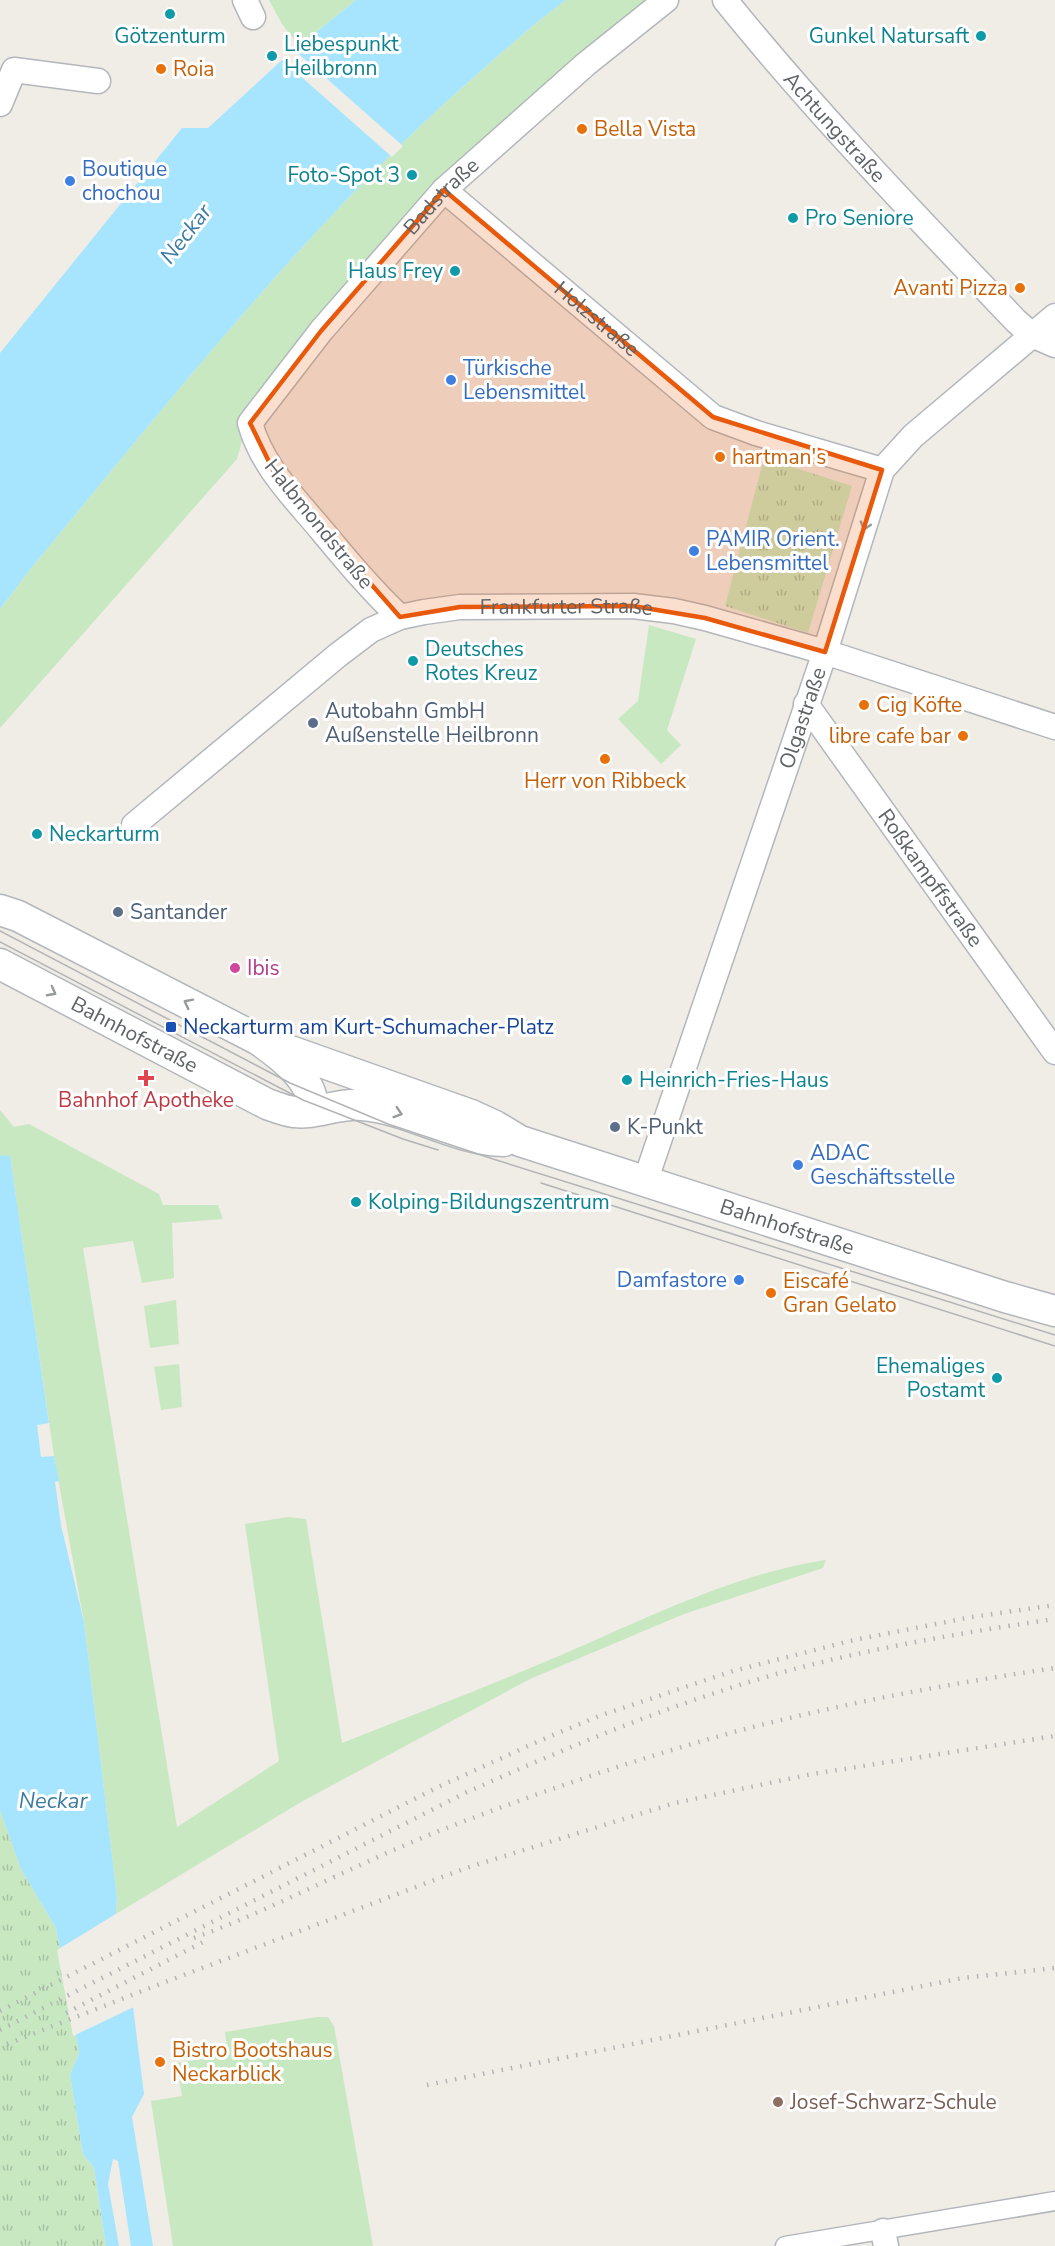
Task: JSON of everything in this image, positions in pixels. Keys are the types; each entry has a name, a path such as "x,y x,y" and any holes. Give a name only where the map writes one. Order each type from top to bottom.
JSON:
{"street":[{"name":"Badstraße","path":"250,423 321,332 444,190 586,63 666,0"},
{"name":"Achtungstraße","path":"725,0 830,125 1008,313 1032,334 1055,345"},
{"path":"0,104 14,70 98,81"},
{"name":"Holzstraße","path":"444,190 713,417 756,434 882,470"},
{"name":"Olgastraße","path":"645,1182 825,652 882,470 914,436 1055,316"},
{"name":"Halbmondstraße","path":"250,423 255,442 276,476 377,596 400,617"},
{"name":"Frankfurter Straße","path":"134,825 371,630 400,617 460,607 633,606 674,611 825,652 1055,727"},
{"name":"Roßkampffstraße","path":"806,704 1055,1052"},
{"name":"Bahnhofstraße","path":"9,913 259,1040 471,1115 520,1141 1055,1311"},
{"name":"Bahnhofstraße","path":"0,964 267,1104 295,1113 340,1105 364,1105 384,1109 466,1136 492,1141 520,1141"},
{"name":"Bahnhofstraße","path":"259,1040 275,1051 304,1081 313,1104 312,1111"},
{"name":"Bahnhofstraße","path":"267,1104 290,1083 304,1081 385,1086"},
{"path":"785,2246 884,2238 1055,2201"}],"highlighted area":[{"path":"444,190 713,417 882,470 825,652 705,618 633,606 460,607 400,617 276,476 250,423 321,331"}],"green space":[{"path":"269,0 356,0 299,46 282,24"},
{"path":"566,0 659,0 502,130 249,415 237,459 0,728 0,609 32,567 244,312 356,190 475,76"},
{"path":"764,458 852,486 808,633 725,606"},
{"path":"649,625 696,639 667,730 681,745 661,764 618,719 638,701"},
{"path":"0,1110 14,1127 29,1124 159,1194 163,1205 218,1205 223,1219 172,1223 174,1278 142,1283 133,1241 83,1248 177,1827 279,1761 245,1524 288,1517 306,1519 342,1743 507,1678 658,1612 724,1586 791,1567 826,1560 823,1568 684,1614 530,1679 301,1802 116,1914 117,1897 84,1622 54,1456 10,1157 0,1155"},
{"path":"176,1300 179,1344 150,1348 144,1306"},
{"path":"179,1364 182,1407 161,1410 154,1367"},
{"path":"0,1810 21,1869 56,1928 79,2053 70,2075 83,2154 94,2168 106,2246 0,2246"},
{"path":"328,2017 334,2026 373,2246 173,2246 151,2101 182,2096 176,2063 228,2055 225,2032"}],"water":[{"path":"356,0 566,0 475,76 414,132 299,251 190,375 0,609 0,353 182,128 208,128 282,60"},
{"name":"Neckar","path":"0,1155 10,1156 49,1423 37,1425 41,1457 54,1456 59,1481 55,1482 61,1525 84,1622 117,1897 116,1914 133,2007 144,2094 132,2117 153,2246 131,2246 118,2161 113,2159 108,2184 119,2246 106,2246 94,2168 83,2154 70,2075 79,2053 56,1928 21,1869 0,1810"}],"pier":[{"path":"292,48 403,146 392,157 280,58"},
{"path":"119,1912 136,2006 73,2036 57,1950"}],"tram line":[{"path":"0,931 290,1083 388,1124 1055,1335"},
{"path":"0,942 303,1100 403,1139 438,1150"},
{"path":"541,1183 1055,1346"}],"railway":[{"path":"0,2011 436,1788 599,1716 733,1671 854,1640 972,1617 1055,1605"},
{"path":"0,2030 465,1793 635,1721 722,1691 810,1665 932,1639 1055,1619"},
{"path":"194,1938 257,1913 444,1829 552,1789 661,1753 734,1732 853,1704 1055,1668"},
{"path":"7,2044 466,1868 675,1803 812,1774 1055,1736"},
{"path":"66,2013 207,1940"},
{"path":"427,2085 963,1978 1055,1968"}],"place":[{"name":"Götzenturm","path":"170,14"},
{"name":"Gunkel Natursaft","path":"981,36"},
{"name":"Liebespunkt Heilbronn","path":"272,56"},
{"name":"Roia","path":"161,69"},
{"name":"Bella Vista","path":"582,129"},
{"name":"Foto-Spot 3","path":"412,175"},
{"name":"Boutique chochou","path":"70,181"},
{"name":"Pro Seniore","path":"793,218"},
{"name":"Haus Frey","path":"455,271"},
{"name":"Avanti Pizza","path":"1020,288"},
{"name":"Türkische Lebensmittel","path":"451,380"},
{"name":"hartman's","path":"720,457"},
{"name":"PAMIR Orient. Lebensmittel","path":"694,551"},
{"name":"Deutsches Rotes Kreuz","path":"413,661"},
{"name":"Cig Köfte","path":"864,705"},
{"name":"Autobahn GmbH Außenstelle Heilbronn","path":"313,723"},
{"name":"libre cafe bar","path":"963,736"},
{"name":"Herr von Ribbeck","path":"605,759"},
{"name":"Neckarturm","path":"37,834"},
{"name":"Santander","path":"118,912"},
{"name":"Ibis","path":"235,968"},
{"name":"Neckarturm am Kurt-Schumacher-Platz","path":"171,1027"},
{"name":"Bahnhof Apotheke","path":"146,1078"},
{"name":"Heinrich-Fries-Haus","path":"627,1080"},
{"name":"K-Punkt","path":"615,1127"},
{"name":"ADAC Geschäftsstelle","path":"798,1165"},
{"name":"Kolping-Bildungszentrum","path":"356,1202"},
{"name":"Damfastore","path":"739,1280"},
{"name":"Eiscafé Gran Gelato","path":"771,1293"},
{"name":"Ehemaliges Postamt","path":"997,1378"},
{"name":"Bistro Bootshaus Neckarblick","path":"160,2062"},
{"name":"Josef-Schwarz-Schule","path":"778,2102"}]}
